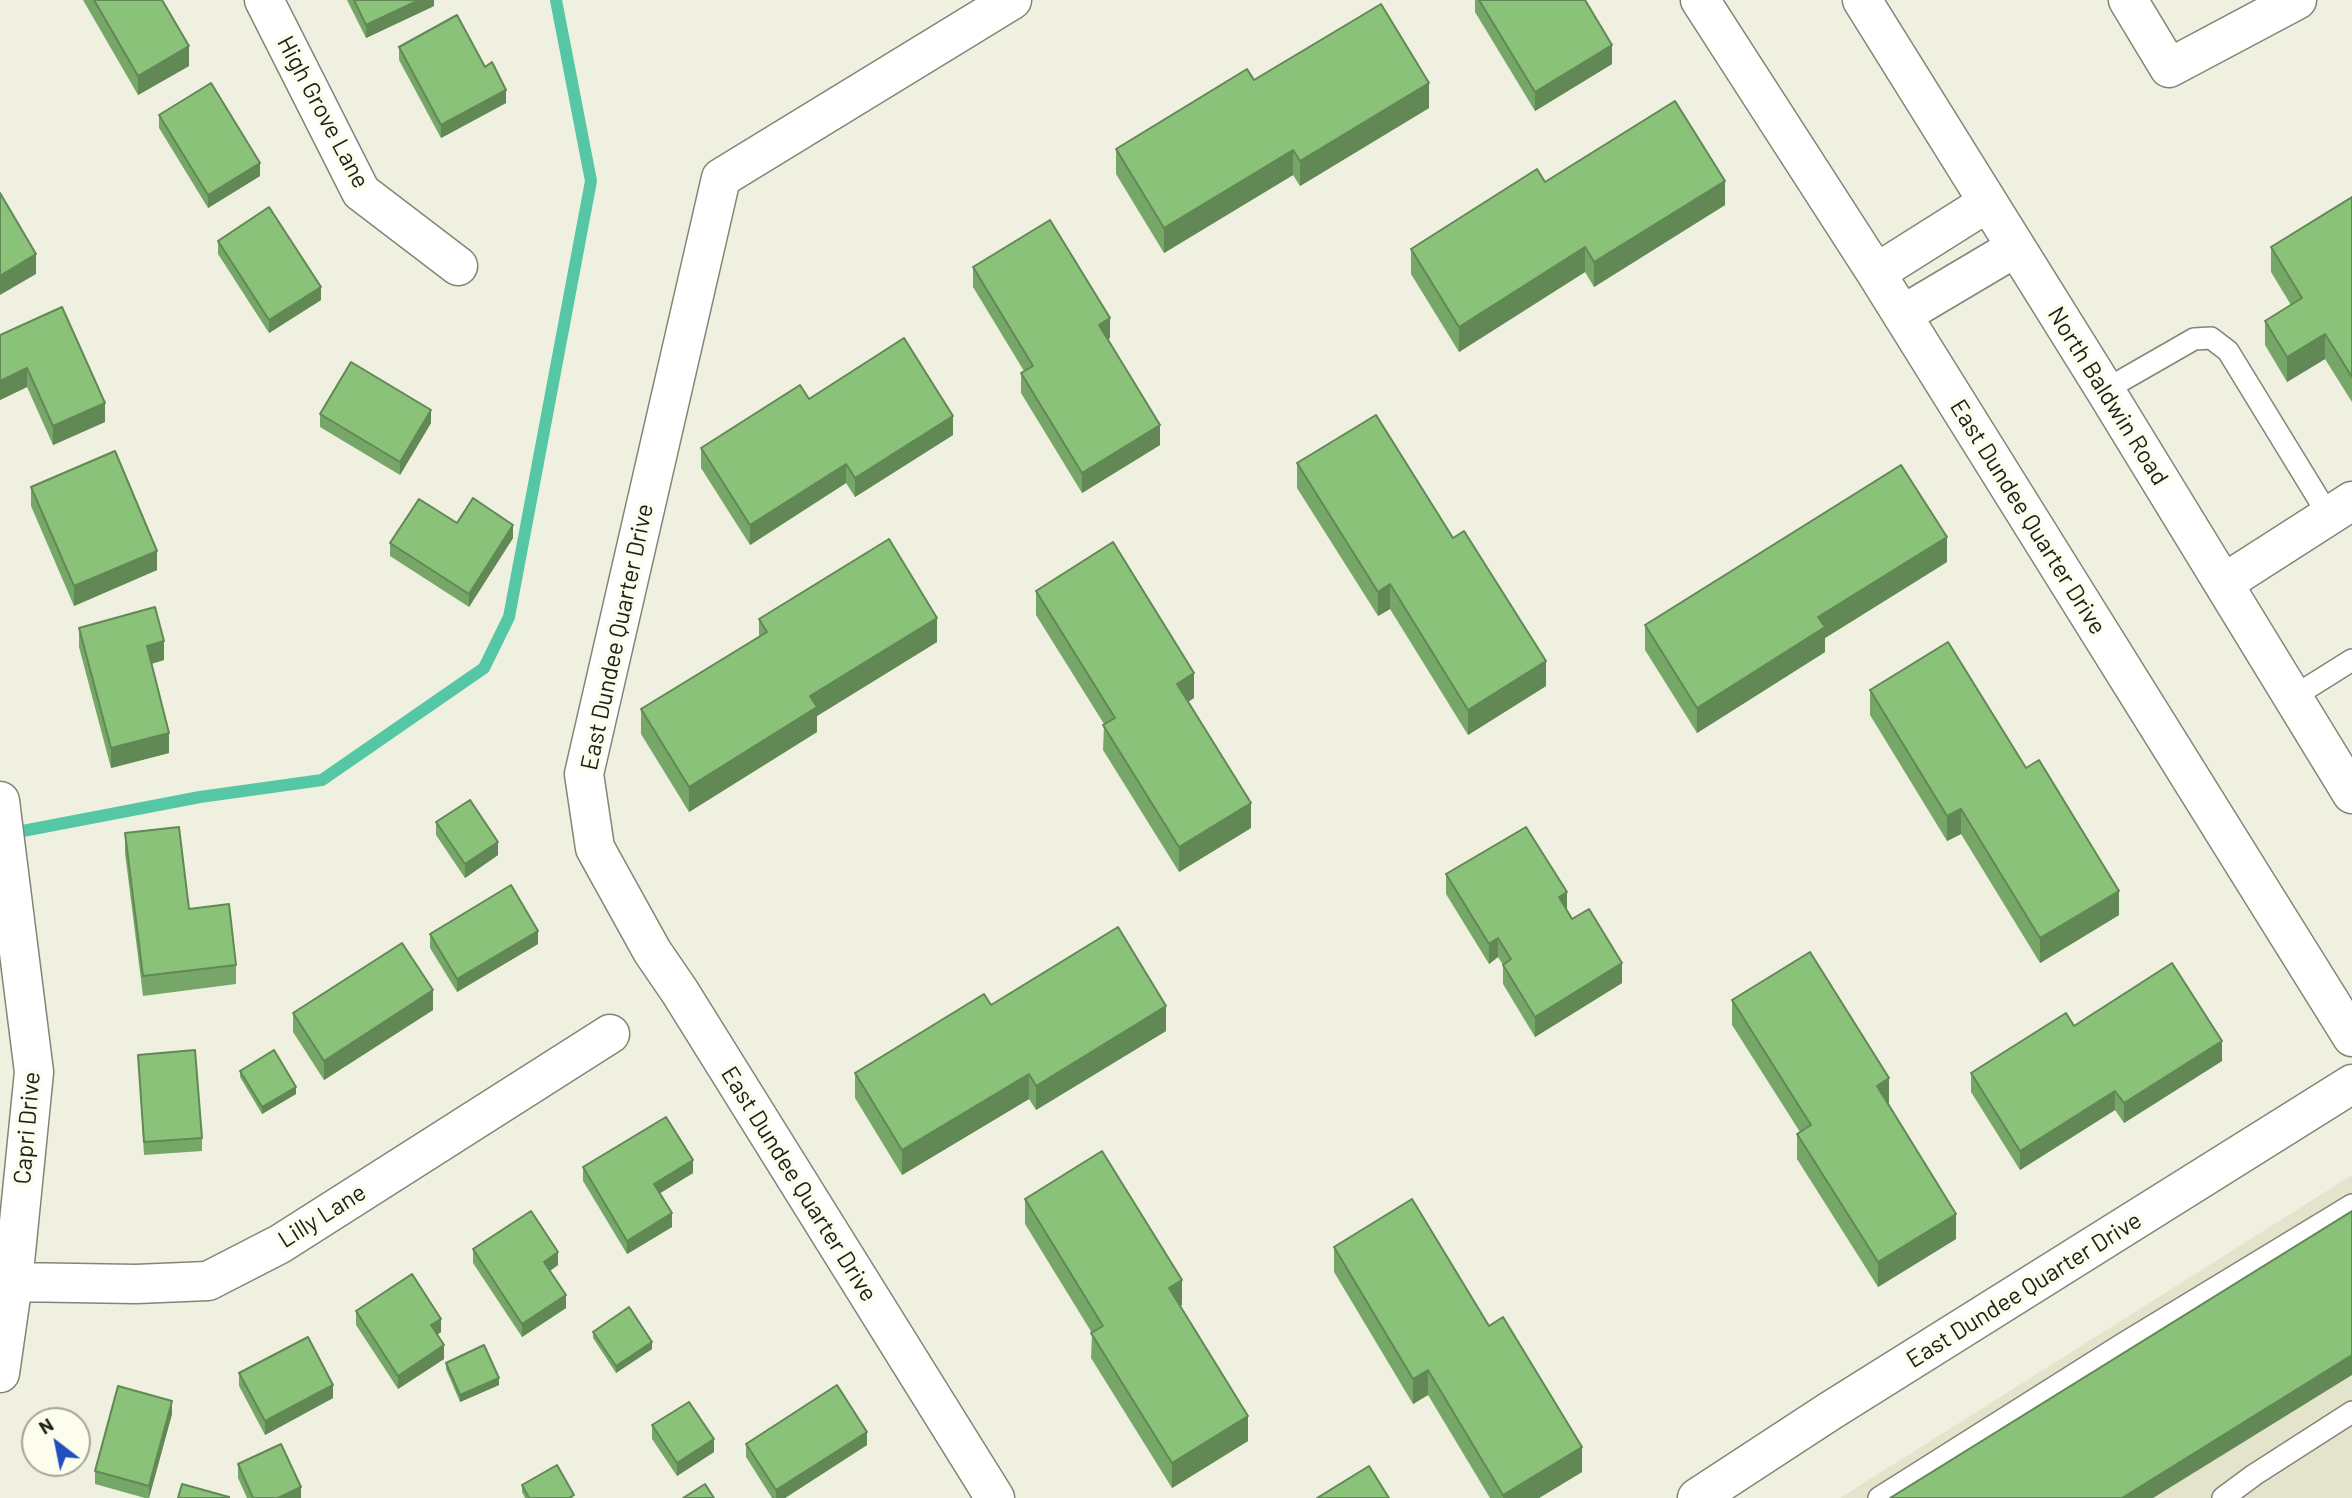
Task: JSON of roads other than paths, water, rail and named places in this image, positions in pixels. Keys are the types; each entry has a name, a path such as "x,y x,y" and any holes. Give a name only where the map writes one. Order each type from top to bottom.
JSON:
{"street":[{"name":"High Grove Lane","path":"264,0 361,192 458,267"},
{"name":"East Dundee Quarter Drive","path":"995,1498 652,951 595,848 584,774 721,178 1012,0"},
{"name":"East Dundee Quarter Drive","path":"1700,0 1902,314 2352,1037"},
{"name":"North Baldwin Road","path":"1863,0 2352,794"},
{"path":"2128,0 2169,68 2297,0"},
{"path":"1876,273 1987,203"},
{"path":"1902,314 2015,248"},
{"path":"2224,583 2341,509"},
{"name":"Capri Drive","path":"0,801 34,1072 6,1281 0,1373"},
{"name":"Lilly Lane","path":"6,1281 136,1284 208,1281 279,1244 610,1034"},
{"name":"East Dundee Quarter Drive","path":"1697,1498 1841,1404 2352,1084"}],"lane":[{"path":"2105,390 2194,340 2211,338 2228,351 2341,509"},
{"path":"2293,697 2352,660"},
{"path":"1879,1498 2123,1344 2352,1205"},
{"path":"2223,1498 2352,1412"}],"waterway":[{"path":"7,834 200,797 322,780 484,668 509,617 591,181 556,0"}]}
